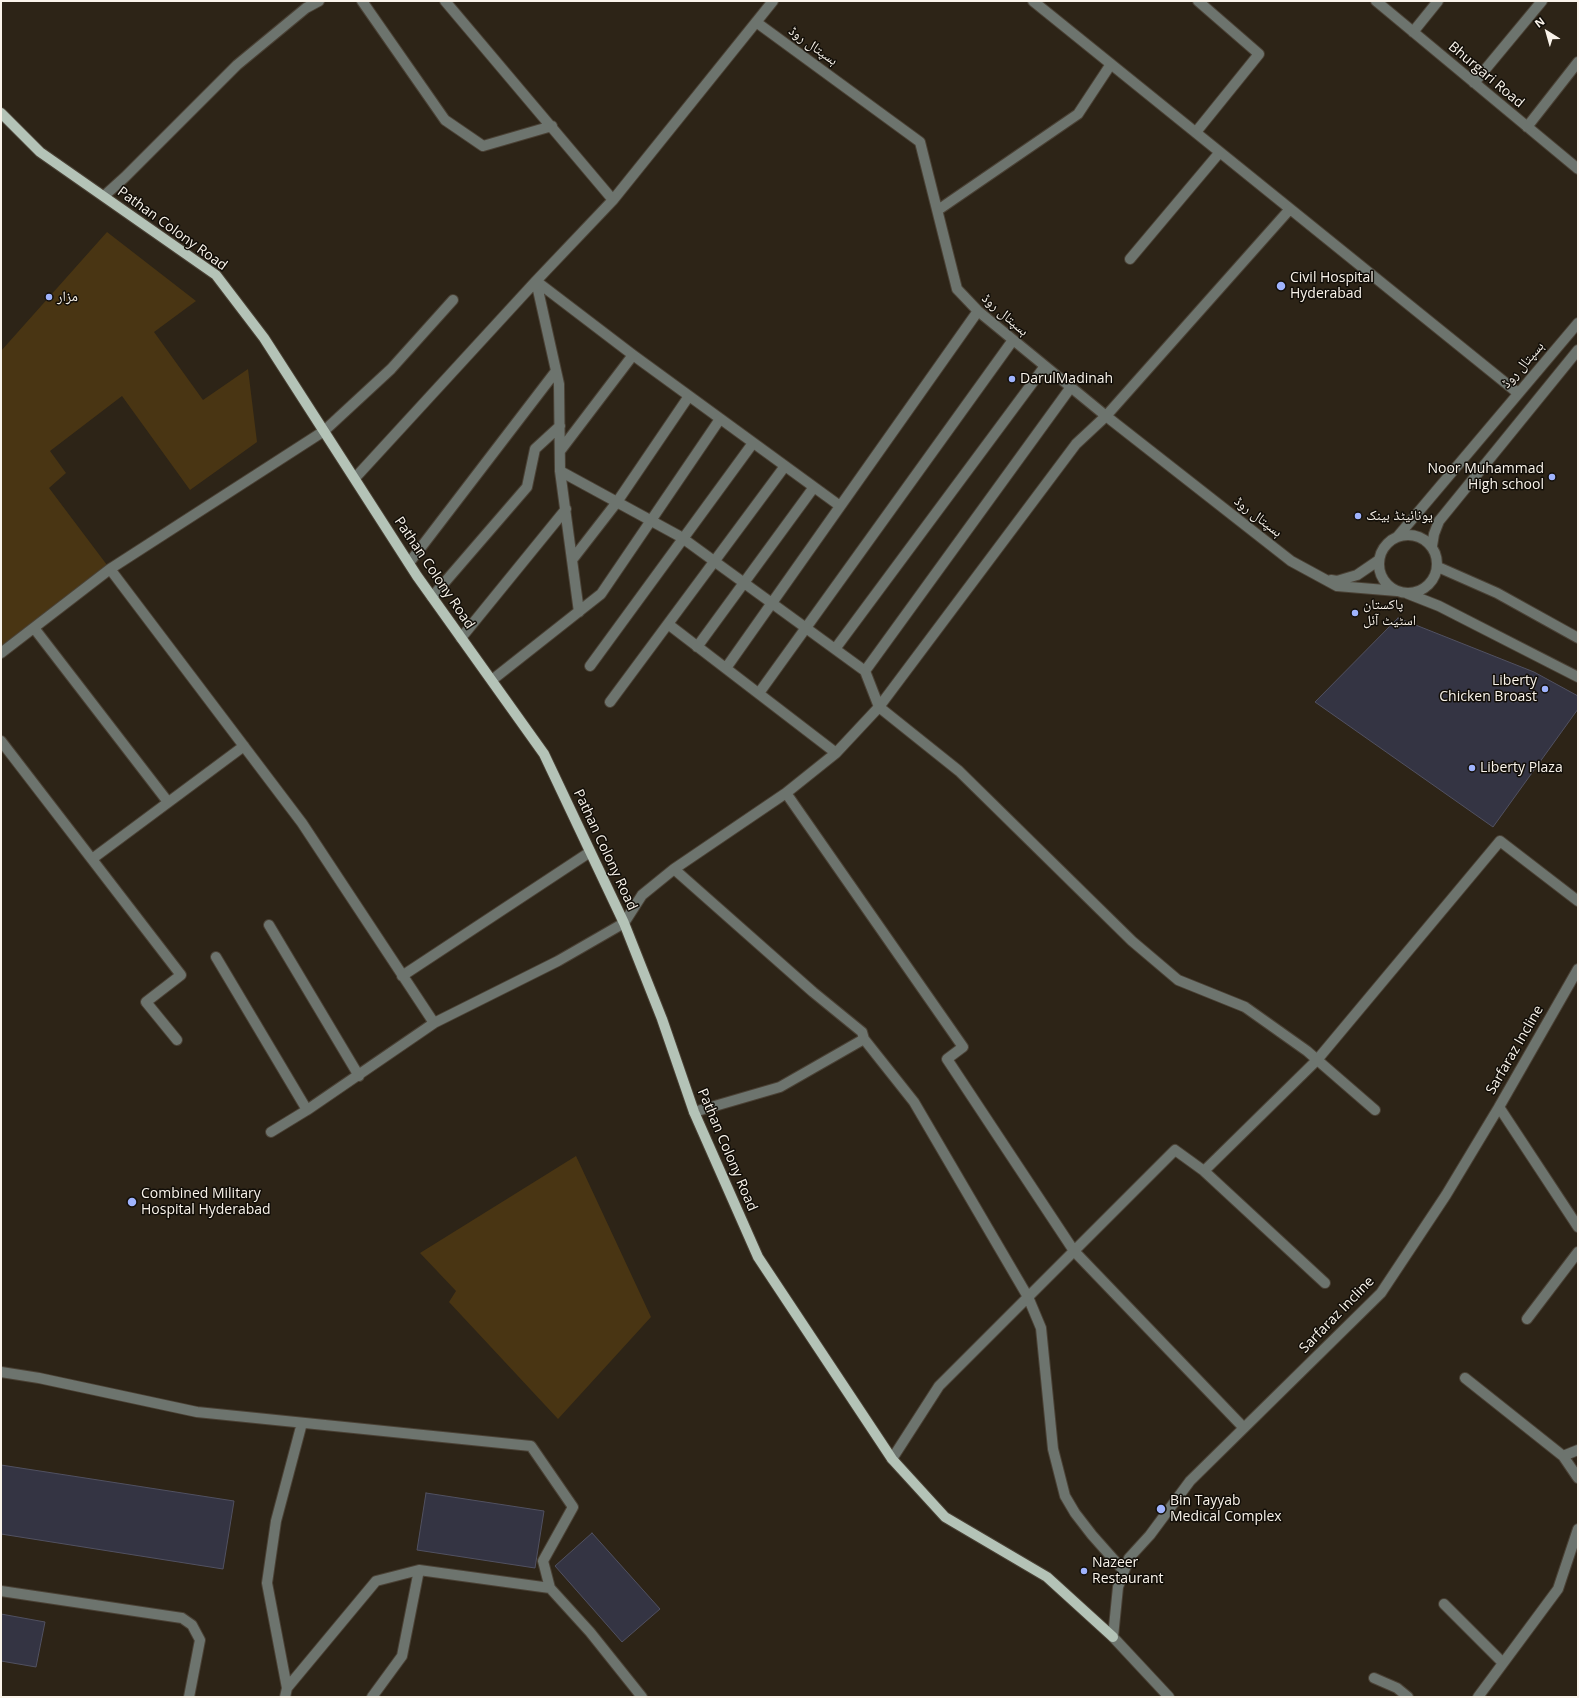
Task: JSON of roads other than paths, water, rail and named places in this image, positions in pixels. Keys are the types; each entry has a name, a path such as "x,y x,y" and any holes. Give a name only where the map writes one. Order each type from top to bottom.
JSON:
{"main road":[{"name":"Pathan Colony Road","path":"1,114 40,152 216,275 264,338 409,563 544,754 624,923 662,1019 694,1112 758,1257 892,1459 945,1517 1047,1577 1114,1637"}],"street":[{"path":"104,196 237,66 306,8 319,1"},
{"path":"362,1 445,120 483,146 552,126"},
{"path":"445,1 613,200"},
{"path":"355,478 536,281 613,200 773,1"},
{"path":"1033,1 1518,393"},
{"path":"1196,132 1259,54 1198,1"},
{"name":"Bhurgari Road","path":"1376,1 1578,170"},
{"path":"1413,32 1438,1"},
{"path":"1474,83 1542,1"},
{"name":"ہسپتال روڈ","path":"756,22 920,142 957,289 978,311 1106,416 1291,561 1337,586 1402,592"},
{"path":"1527,127 1578,62"},
{"path":"938,210 1078,114 1111,64"},
{"path":"1130,259 1220,152"},
{"path":"270,1132 359,1076 434,1023 558,961 624,923 642,895 674,869 786,793 836,753 879,707 1076,444 1106,416 1290,208"},
{"path":"536,281 633,355 840,506"},
{"path":"536,281 559,384 560,471 579,612"},
{"path":"1,653 110,569 324,431 391,369 453,300"},
{"path":"726,668 978,311"},
{"name":"ہسپتال روڈ","path":"1398,536 1578,323"},
{"path":"759,693 1013,340"},
{"path":"1432,546 1434,531 1442,517 1578,350"},
{"path":"560,451 633,355"},
{"path":"835,649 1045,366"},
{"path":"409,563 556,371"},
{"path":"865,671 1071,387"},
{"path":"572,560 617,502 690,396"},
{"path":"492,680 601,594 720,419"},
{"path":"432,597 527,487 535,449 560,426"},
{"path":"590,666 753,443"},
{"path":"610,702 785,466"},
{"path":"560,471 683,539 865,671 879,707 959,771 1132,941 1178,980 1244,1007 1317,1060 1375,1110"},
{"path":"697,647 814,487"},
{"path":"461,638 566,509"},
{"path":"1402,592 1415,592 1430,584 1438,567 1437,556 1432,546 1417,536 1398,536 1386,546 1379,560 1379,567 1385,582 1402,592 1439,606 1578,677"},
{"name":"ہسپتال روڈ","path":"1318,577 1337,581 1348,579 1358,575 1379,560"},
{"path":"1438,567 1497,593 1578,638"},
{"path":"110,569 302,823 434,1023"},
{"path":"668,624 836,753"},
{"path":"34,628 168,802"},
{"path":"1,741 181,975 146,1002 177,1040"},
{"path":"92,859 244,746"},
{"path":"786,793 963,1047 947,1059 1074,1251 1243,1427"},
{"path":"1204,1171 1317,1060 1500,841 1578,901"},
{"path":"402,976 590,852"},
{"path":"674,869 813,992 862,1032 864,1039 914,1102 1028,1298 1041,1328 1053,1449 1065,1496 1075,1513 1092,1535 1123,1570"},
{"path":"269,925 359,1076"},
{"path":"216,957 307,1110"},
{"name":"Sarfaraz Incline","path":"1114,1637 1118,1587 1123,1570 1129,1558 1150,1535 1190,1481 1243,1427 1381,1293 1446,1195 1499,1107 1578,969"},
{"path":"694,1112 780,1087 864,1039"},
{"path":"1499,1107 1578,1227"},
{"path":"892,1459 939,1386 1176,1150 1204,1171 1325,1284"},
{"path":"1527,1319 1578,1252"},
{"path":"1,1372 39,1378 197,1412 531,1446 573,1507 544,1561 550,1588 590,1632 642,1697"},
{"path":"1465,1378 1563,1456 1578,1478"},
{"path":"286,1692 267,1583 276,1521 302,1423"},
{"path":"1563,1456 1578,1450"},
{"path":"1478,1697 1558,1589 1578,1529"},
{"path":"286,1692 376,1581 419,1570 550,1588"},
{"path":"372,1697 402,1656 419,1570"},
{"path":"1,1591 182,1618 192,1625 200,1640 189,1697"},
{"path":"1444,1604 1504,1663"},
{"path":"1114,1637 1169,1697"},
{"path":"1374,1678 1397,1688 1408,1697"}],"place":[{"name":"Civil Hospital Hyderabad","path":"1281,286"},
{"name":"مزار","path":"49,297"},
{"name":"DarulMadinah","path":"1012,379"},
{"name":"Noor Muhammad High school","path":"1552,477"},
{"name":"یونائیٹڈ بینک","path":"1358,516"},
{"name":"پاکستان اسٹیٹ آئل","path":"1355,613"},
{"name":"Liberty Chicken Broast","path":"1545,689"},
{"name":"Liberty Plaza","path":"1472,768"},
{"name":"Combined Military Hospital Hyderabad","path":"132,1202"},
{"name":"Bin Tayyab Medical Complex","path":"1161,1509"},
{"name":"Nazeer Restaurant","path":"1084,1571"}]}
